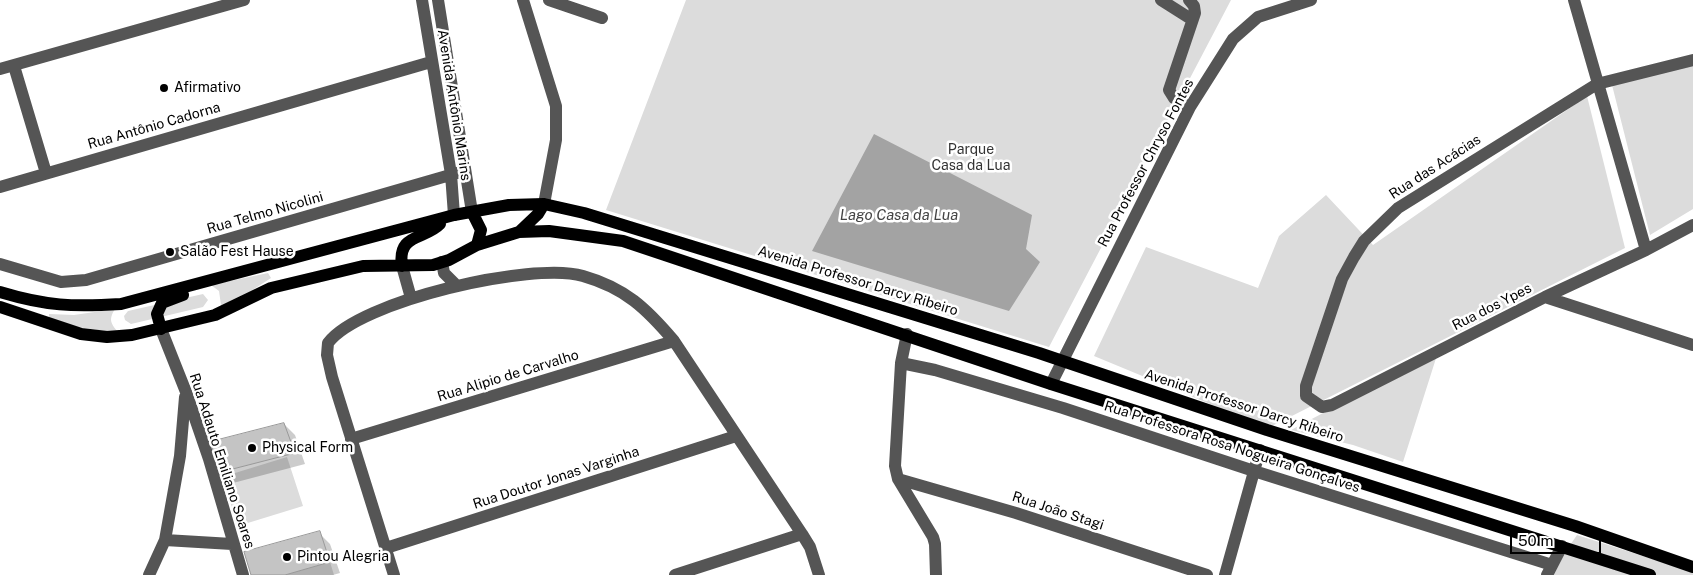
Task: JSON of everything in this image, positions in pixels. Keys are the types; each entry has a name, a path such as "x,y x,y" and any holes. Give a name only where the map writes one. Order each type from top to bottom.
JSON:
{"main road":[{"name":"Avenida Professor Darcy Ribeiro","path":"0,292 37,303 78,306 121,304 215,277 449,217 509,205 544,204 577,211 668,238 1060,362 1267,430 1575,526 1693,567"},
{"path":"519,232 538,214 544,204"},
{"path":"472,212 480,230 478,246"},
{"path":"402,266 401,253 408,242 414,237 437,227 449,217"},
{"path":"0,307 93,336 132,335 161,330 224,312 271,288 363,266 433,265 478,246 519,232 557,232 623,241 907,334 1051,384 1650,575"},
{"path":"161,330 157,314 162,303 200,290 215,277"}],"street":[{"path":"0,69 244,0"},
{"name":"Avenida Antônio Marins","path":"422,0 451,174 449,217"},
{"name":"Avenida Antônio Marins","path":"438,0 472,212"},
{"path":"523,0 548,74 557,115 556,140 544,204"},
{"path":"548,0 602,18"},
{"path":"1161,0 1192,19"},
{"path":"1189,0 1194,6 1195,13 1169,90 1174,98 1190,107"},
{"name":"Rua Professor Chryso Fontes","path":"1051,384 1060,362 1190,107 1234,39 1245,26 1258,17 1311,0"},
{"path":"1574,0 1646,250"},
{"name":"Rua das Acácias","path":"1306,396 1306,386 1342,279 1364,240 1398,208 1597,84 1693,60"},
{"name":"Rua Antônio Cadorna","path":"0,188 431,62"},
{"path":"14,66 46,173"},
{"name":"Rua Telmo Nicolini","path":"0,264 61,282 86,280 464,171"},
{"name":"Rua dos Ypes","path":"1306,396 1322,407 1332,405 1545,297 1646,250 1693,225"},
{"path":"442,262 444,273 456,285"},
{"path":"402,266 411,298"},
{"path":"394,575 332,377 327,355 328,343 344,327 411,298 456,285 545,272 580,275 609,284 630,295 650,313 674,341 802,534 810,547 819,575"},
{"path":"1545,297 1693,345"},
{"name":"Rua Adauto Emiliano Soares","path":"161,330 186,392 242,575"},
{"path":"907,334 901,363 894,451 898,479 933,537 936,575"},
{"name":"Rua Alipio de Carvalho","path":"351,439 674,341"},
{"name":"Rua Professora Rosa Nogueira Gonçalves","path":"901,363 934,370 1062,408 1549,570"},
{"path":"149,575 165,540 180,456 186,392"},
{"name":"Rua Doutor Jonas Varginha","path":"386,548 736,436"},
{"path":"1225,575 1260,450"},
{"name":"Rua João Stagi","path":"898,479 1016,514 1205,575"},
{"path":"675,575 802,534"},
{"path":"165,540 232,544"},
{"path":"1549,570 1562,546"}],"green space":[{"name":"Parque Casa da Lua","path":"686,0 1231,0 1049,347 606,210"},
{"path":"1693,65 1693,209 1650,235 1612,85"},
{"path":"1587,96 1625,248 1268,428 1094,356 1146,247 1258,288 1279,236 1326,195 1373,245"},
{"path":"268,273 271,278 231,304 221,305 219,291 211,285"},
{"path":"203,294 208,300 203,307 131,324 125,320 124,316 128,311"},
{"path":"115,309 111,322 119,333 49,323 49,314 74,315"},
{"path":"1438,352 1403,462 1353,445 1291,430"},
{"path":"287,457 303,506 238,526 222,477"},
{"path":"1577,535 1693,572 1693,575 1554,575 1551,573"},
{"path":"330,562 334,575 285,575"}],"water":[{"name":"Lago Casa da Lua","path":"874,134 1032,215 1026,249 1040,262 1009,311 812,251"}],"building":[{"name":"Physical Form","path":"284,423 295,453 221,472 210,442"},
{"name":"Pintou Alegria","path":"320,531 330,562 285,575 251,575 244,552"}],"place":[{"name":"Afirmativo","path":"164,88"},
{"name":"Salão Fest Hause","path":"170,252"},
{"name":"Physical Form","path":"252,448"},
{"name":"Pintou Alegria","path":"287,557"}]}
